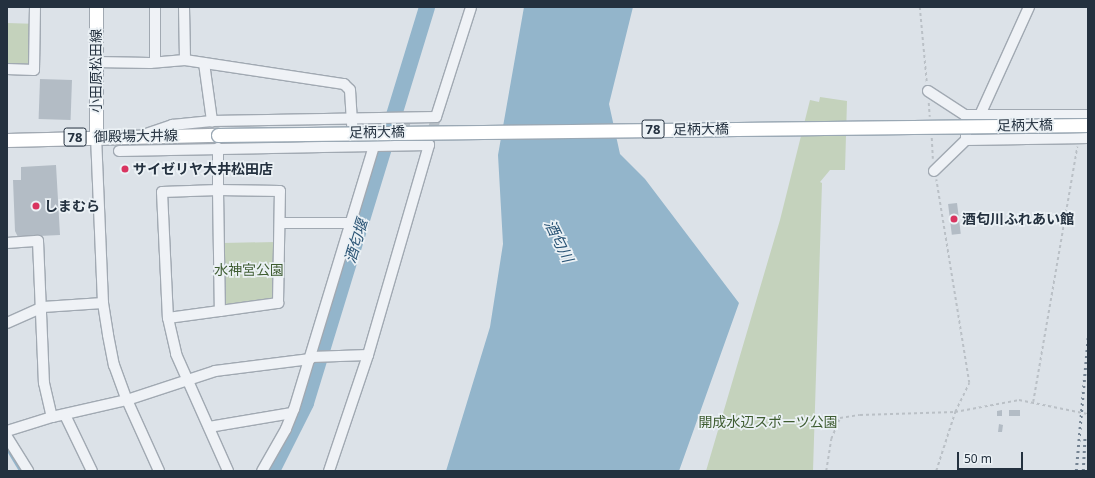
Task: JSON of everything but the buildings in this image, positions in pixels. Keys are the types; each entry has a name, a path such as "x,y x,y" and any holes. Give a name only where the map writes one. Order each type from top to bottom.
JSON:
{"main road":[{"name":"小田原松田線","path":"96,7 96,136"},
{"name":"足柄大橋","path":"218,135 1088,125"},
{"name":"御殿場大井線","path":"7,140 96,136 218,135"}],"street":[{"path":"7,70 34,70 35,7"},
{"path":"155,7 155,60"},
{"path":"184,7 185,60"},
{"path":"143,136 172,125 212,121 436,117 471,7"},
{"path":"980,115 1029,7"},
{"path":"96,62 185,60 344,84 350,90 353,146"},
{"path":"204,63 212,121"},
{"path":"928,91 965,115 1088,115"},
{"path":"965,115 966,140"},
{"path":"96,136 103,303 114,365 127,400 159,471"},
{"path":"934,171 966,140 1088,138"},
{"path":"119,151 429,145 368,355 329,471"},
{"path":"262,471 286,430 316,357 351,223 381,146"},
{"path":"218,148 220,311"},
{"path":"168,318 278,303 281,223 280,191 218,190 162,192 168,318 176,354 228,471"},
{"path":"281,223 351,223"},
{"path":"7,243 38,241 43,307 44,383 52,417"},
{"path":"7,323 43,307 103,303"},
{"path":"7,430 52,417 127,400 215,371 316,357 368,355"},
{"path":"209,427 292,413"},
{"path":"65,415 92,471"},
{"path":"7,437 28,471"}],"path":[{"path":"920,7 930,123"},
{"path":"931,131 934,171 969,383 955,412 936,471"},
{"path":"1033,402 1077,147"},
{"path":"826,471 831,439 840,418 860,415 955,412 1019,400 1088,414"}],"green space":[{"path":"7,23 31,24 30,66 7,65"},
{"name":"開成水辺スポーツ公園","path":"820,97 847,101 845,170 830,170 820,182 822,183 813,471 706,471 780,220 810,100 819,102"},
{"name":"水神宮公園","path":"276,242 275,297 225,308 222,243"}],"water":[{"name":"酒匂川","path":"524,7 633,7 609,104 620,154 645,179 739,303 679,471 446,471 490,327 503,244 498,155"}],"waterway":[{"name":"酒匂堰","path":"272,471 306,403 427,7"},
{"path":"7,448 21,471"}],"tunnel":[{"path":"429,145 436,117"},
{"path":"402,146 406,118"}],"railway":[{"path":"1076,471 1088,337"},
{"path":"1083,471 1085,438"}],"place":[{"name":"サイゼリヤ大井松田店","path":"125,169"},
{"name":"しまむら","path":"36,206"},
{"name":"酒匂川ふれあい館","path":"954,219"}]}
